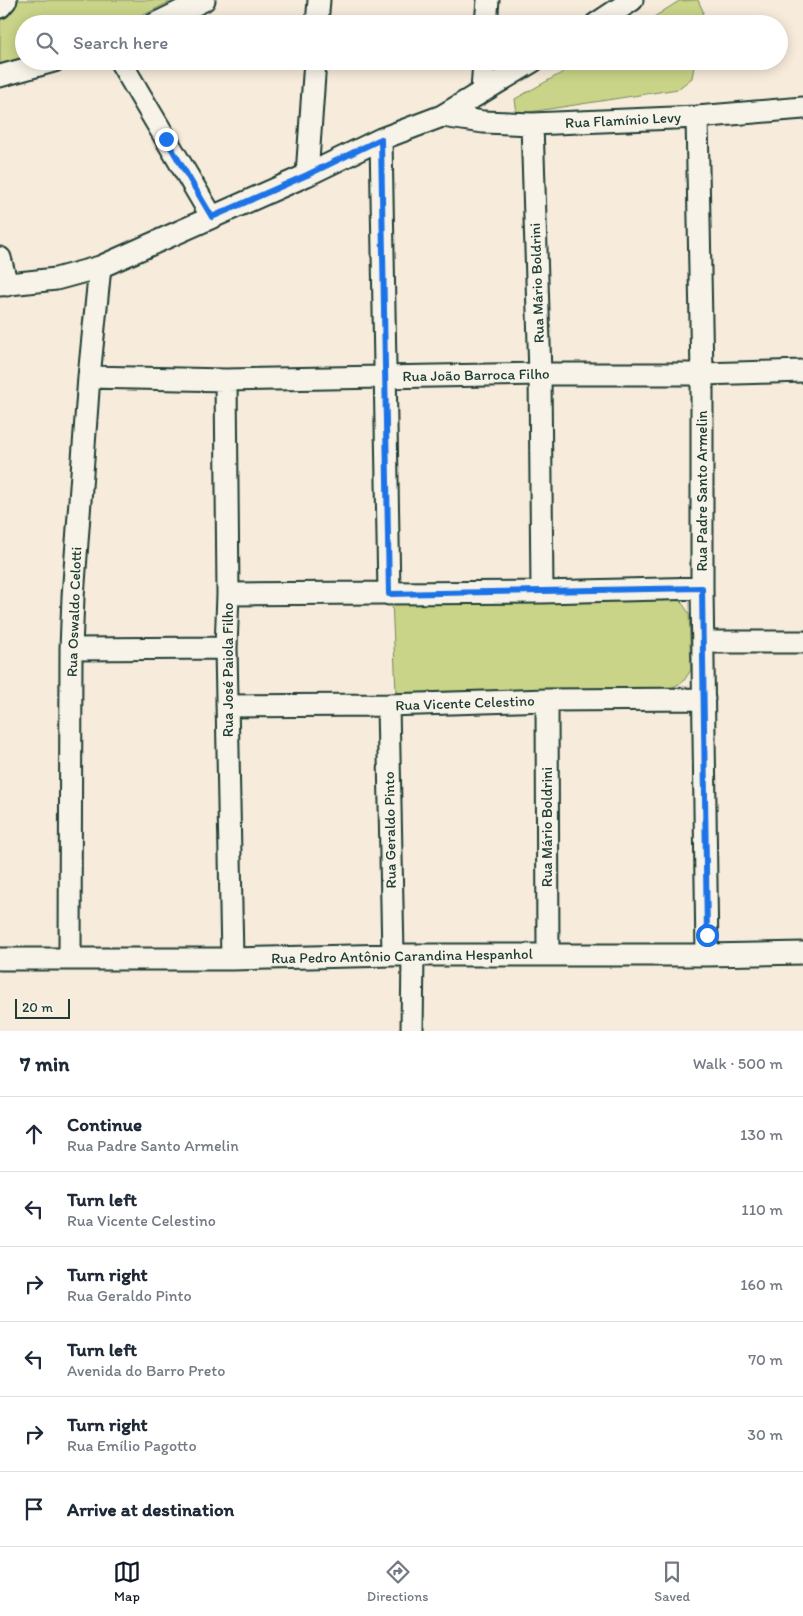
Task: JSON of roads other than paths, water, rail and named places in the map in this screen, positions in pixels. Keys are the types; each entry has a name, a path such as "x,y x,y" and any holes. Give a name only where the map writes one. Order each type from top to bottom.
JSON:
{"street":[{"path":"0,7 6,0"},
{"path":"173,15 204,0"},
{"path":"318,15 319,0"},
{"path":"487,15 488,0"},
{"path":"610,15 632,0"},
{"path":"0,76 22,70"},
{"path":"125,70 212,217"},
{"path":"307,175 314,70"},
{"path":"482,91 483,70"},
{"path":"0,258 4,285 56,279 100,267 307,175 381,139 442,116 518,70"},
{"name":"Rua Flamínio Levy","path":"442,116 483,122 532,124 698,116 803,108"},
{"name":"Rua Padre Santo Armelin","path":"698,116 707,955"},
{"name":"Rua Mário Boldrini","path":"532,124 540,374 542,592"},
{"path":"381,139 389,594"},
{"name":"Rua Oswaldo Celotti","path":"70,959 72,597 89,377 100,267"},
{"name":"Rua João Barroca Filho","path":"89,377 226,380 386,376 702,374 803,371"},
{"name":"Rua José Paiola Filho","path":"226,380 228,594 226,648 232,959"},
{"path":"228,594 389,594 702,588"},
{"path":"704,642 803,642"},
{"path":"71,649 226,648"},
{"name":"Rua Vicente Celestino","path":"227,706 704,699"},
{"name":"Rua Mário Boldrini","path":"547,700 548,954"},
{"name":"Rua Geraldo Pinto","path":"388,705 403,955 412,1031"},
{"name":"Rua Pedro Antônio Carandina Hespanhol","path":"0,959 232,959 548,954 707,955 803,952"}]}
